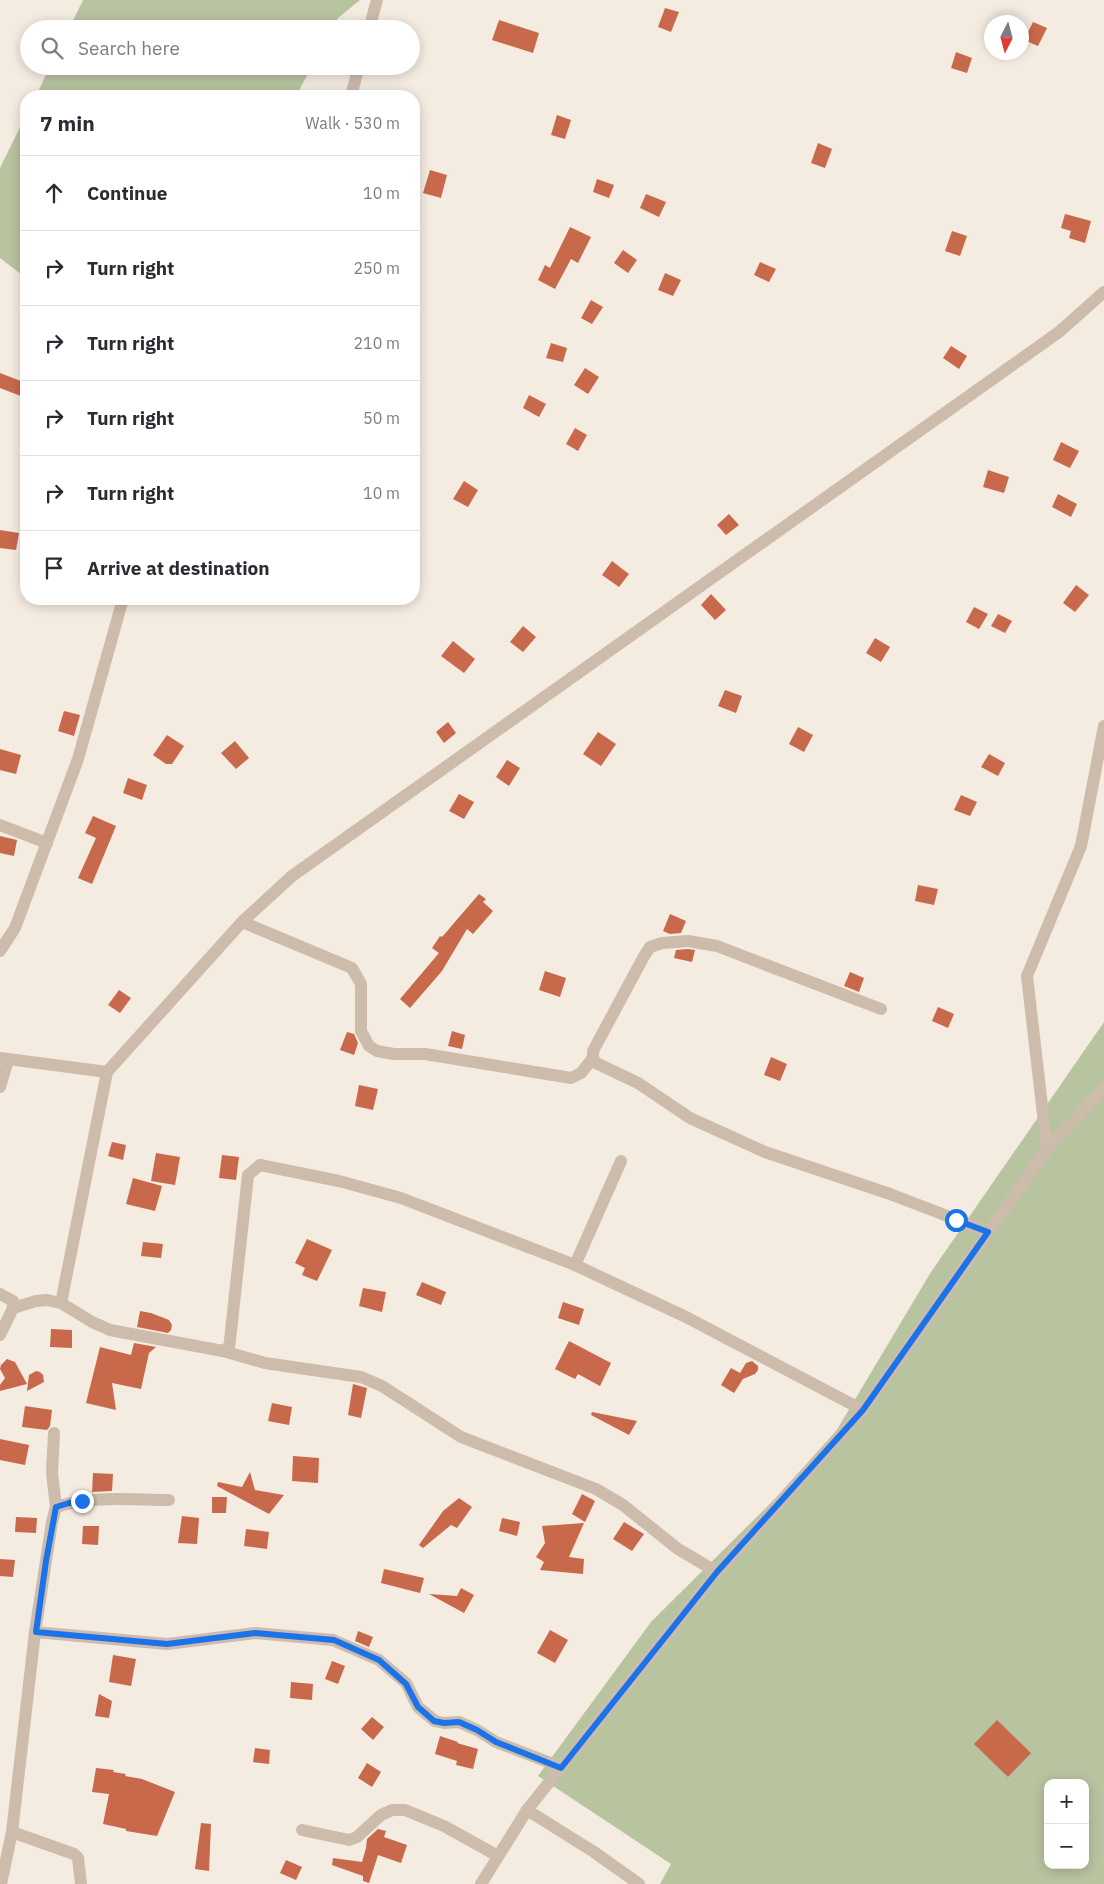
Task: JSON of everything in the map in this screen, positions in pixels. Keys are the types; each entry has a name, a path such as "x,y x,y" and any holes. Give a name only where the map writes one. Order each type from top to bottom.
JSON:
{"street":[{"path":"372,20 377,0"},
{"path":"353,90 357,75"},
{"path":"61,1303 107,1072 242,922 292,876 1051,338 1104,292"},
{"path":"0,951 15,928 78,759 121,605"},
{"path":"1047,1149 1027,976 1082,846 1104,726"},
{"path":"0,824 47,843"},
{"path":"242,922 352,968 361,984 361,1031 369,1046 377,1051 394,1054 424,1054 571,1078 581,1073 593,1058"},
{"path":"881,1009 717,946 688,941 662,942 650,947 643,958 593,1051 593,1058 596,1063 638,1084 690,1118 765,1152 890,1194 988,1232"},
{"path":"0,1087 4,1059 107,1072"},
{"path":"481,1884 527,1810 717,1572 863,1410 1047,1149 1104,1088"},
{"path":"575,1265 620,1161"},
{"path":"223,1351 228,1347 230,1340 248,1175 260,1165 339,1181 401,1198 575,1265 686,1317 863,1410"},
{"path":"0,1294 13,1301 13,1308 0,1335"},
{"path":"13,1308 36,1301 47,1300 61,1303 92,1322 110,1330 223,1351 265,1363 361,1377 382,1386 461,1437 596,1489 623,1505 678,1549 717,1572"},
{"path":"1,1884 12,1832 36,1632 50,1532 56,1507 52,1472 54,1432"},
{"path":"56,1507 69,1503 95,1500 169,1500"},
{"path":"36,1632 167,1644 255,1633 334,1640 379,1660 406,1684 418,1707 434,1721 444,1723 459,1722 477,1730 496,1742 561,1768"},
{"path":"302,1830 349,1840 356,1837 381,1814 392,1810 405,1810 444,1826 498,1856"},
{"path":"527,1810 594,1852 639,1884"},
{"path":"12,1832 74,1854 78,1858 81,1884"}],"green space":[{"path":"83,0 360,0 337,20 73,20"},
{"path":"46,75 307,75 299,90 39,90"},
{"path":"20,127 20,273 0,258 0,168"},
{"path":"1104,1022 1104,1884 660,1884 671,1864 538,1776 651,1622 826,1448 931,1272"}],"building":[{"path":"665,8 679,12 671,32 658,27"},
{"path":"499,20 539,33 533,53 492,40"},
{"path":"1033,22 1047,28 1038,46 1029,42 1029,30"},
{"path":"956,52 972,58 967,73 951,68"},
{"path":"557,115 571,120 565,139 551,135"},
{"path":"818,143 832,149 825,168 811,163"},
{"path":"430,170 447,175 441,198 423,193"},
{"path":"597,179 614,185 609,198 593,192"},
{"path":"646,194 666,202 659,217 640,208"},
{"path":"1065,214 1091,221 1085,243 1069,238 1071,231 1061,228"},
{"path":"570,227 591,237 578,263 571,259 555,289 538,280 545,265 550,268"},
{"path":"952,231 967,236 960,256 945,251"},
{"path":"623,250 637,260 628,273 614,263"},
{"path":"760,262 776,269 769,282 754,275"},
{"path":"665,273 681,280 673,296 658,290"},
{"path":"591,300 603,307 592,324 581,318"},
{"path":"551,343 567,348 563,362 546,358"},
{"path":"951,346 967,356 959,369 943,358"},
{"path":"585,368 599,377 588,394 574,385"},
{"path":"0,373 20,381 20,396 0,388"},
{"path":"529,395 546,404 539,417 523,408"},
{"path":"575,428 587,435 578,451 566,444"},
{"path":"1061,442 1079,451 1070,468 1053,460"},
{"path":"988,470 1009,477 1004,493 983,487"},
{"path":"464,481 478,490 468,507 453,499"},
{"path":"1058,494 1077,504 1071,517 1052,507"},
{"path":"729,514 739,525 726,535 717,525"},
{"path":"0,530 19,533 16,550 0,548"},
{"path":"612,561 629,574 619,587 602,575"},
{"path":"1076,585 1089,595 1075,612 1063,603"},
{"path":"711,594 726,610 715,620 701,605"},
{"path":"974,607 988,614 979,629 966,622"},
{"path":"998,614 1012,621 1005,633 991,626"},
{"path":"523,626 536,637 523,652 510,642"},
{"path":"875,638 890,647 881,662 866,653"},
{"path":"453,641 475,659 464,673 441,656"},
{"path":"725,690 742,696 736,713 718,706"},
{"path":"64,711 80,715 74,736 58,731"},
{"path":"448,722 456,733 444,743 436,732"},
{"path":"798,727 813,735 804,752 789,744"},
{"path":"598,732 616,744 601,766 583,754"},
{"path":"167,735 184,746 172,764 166,764 153,755"},
{"path":"235,741 249,758 236,769 221,753"},
{"path":"0,749 21,755 16,774 0,770"},
{"path":"989,754 1005,763 998,776 981,767"},
{"path":"507,760 520,768 509,786 496,777"},
{"path":"128,778 147,785 142,800 123,793"},
{"path":"459,794 474,802 464,819 449,811"},
{"path":"961,795 977,802 970,816 954,810"},
{"path":"93,816 116,826 92,884 78,878 96,838 85,833"},
{"path":"0,836 17,840 14,856 0,853"},
{"path":"918,885 938,889 934,905 915,901"},
{"path":"479,894 486,899 483,902 493,911 473,934 467,929 442,971 410,1008 400,999 439,953 432,948 440,936 442,937"},
{"path":"670,914 686,921 681,933 670,934 663,931"},
{"path":"676,950 695,950 692,962 674,958"},
{"path":"545,971 566,978 560,997 539,990"},
{"path":"850,972 864,978 859,992 844,986"},
{"path":"119,990 131,998 120,1013 108,1005"},
{"path":"938,1007 954,1014 948,1028 932,1021"},
{"path":"452,1031 465,1035 462,1049 448,1046"},
{"path":"347,1032 354,1034 358,1043 354,1055 340,1050"},
{"path":"771,1057 787,1064 780,1081 764,1075"},
{"path":"359,1085 378,1089 373,1110 355,1106"},
{"path":"112,1142 126,1145 123,1160 108,1156"},
{"path":"156,1153 180,1157 175,1185 151,1181"},
{"path":"222,1155 239,1157 236,1180 219,1178"},
{"path":"133,1178 162,1186 155,1211 126,1204"},
{"path":"307,1239 332,1250 317,1281 302,1275 305,1268 295,1263"},
{"path":"143,1242 163,1244 161,1258 141,1256"},
{"path":"422,1282 446,1292 441,1305 416,1295"},
{"path":"363,1288 386,1292 382,1312 359,1306"},
{"path":"563,1302 584,1309 579,1325 558,1318"},
{"path":"140,1311 169,1320 172,1325 171,1330 168,1333 137,1327"},
{"path":"51,1329 72,1330 72,1348 50,1347"},
{"path":"569,1341 611,1363 600,1386 578,1374 575,1379 555,1369"},
{"path":"134,1343 156,1347 149,1353 141,1389 112,1383 116,1410 86,1403 100,1347 131,1355"},
{"path":"7,1359 15,1362 27,1384 0,1391 0,1385 5,1378 0,1369"},
{"path":"752,1361 758,1366 758,1370 755,1374 743,1379 734,1393 721,1385 731,1368 740,1373 746,1363"},
{"path":"36,1371 43,1375 44,1382 27,1391 29,1375"},
{"path":"353,1384 367,1388 361,1418 348,1415"},
{"path":"272,1403 292,1407 289,1425 268,1421"},
{"path":"25,1406 52,1410 50,1426 47,1430 22,1427"},
{"path":"592,1412 637,1421 629,1435 591,1415"},
{"path":"0,1439 29,1445 25,1465 0,1460"},
{"path":"293,1456 319,1458 318,1483 292,1481"},
{"path":"250,1472 255,1490 284,1495 269,1514 217,1486 218,1482 242,1487"},
{"path":"93,1473 113,1474 112,1491 92,1492"},
{"path":"582,1494 595,1501 585,1522 572,1514"},
{"path":"212,1497 227,1497 226,1513 212,1513"},
{"path":"459,1498 472,1507 457,1528 451,1525 423,1548 419,1545 443,1511"},
{"path":"182,1516 199,1518 197,1544 178,1543"},
{"path":"16,1517 37,1518 36,1533 15,1532"},
{"path":"502,1518 520,1522 517,1536 499,1531"},
{"path":"624,1522 644,1534 632,1551 613,1539"},
{"path":"584,1523 569,1557 584,1559 583,1574 540,1570 544,1562 536,1557 545,1543 542,1526"},
{"path":"83,1526 99,1526 98,1545 82,1544"},
{"path":"246,1529 269,1532 267,1549 244,1546"},
{"path":"0,1559 15,1560 13,1577 0,1576"},
{"path":"384,1569 424,1578 420,1593 381,1583"},
{"path":"461,1588 474,1595 464,1613 429,1594 457,1596"},
{"path":"550,1630 568,1640 555,1663 537,1653"},
{"path":"358,1631 373,1637 369,1647 355,1641"},
{"path":"113,1655 136,1659 131,1686 109,1682"},
{"path":"332,1661 345,1666 338,1684 325,1679"},
{"path":"291,1682 313,1684 312,1700 290,1698"},
{"path":"99,1694 112,1701 109,1718 95,1716"},
{"path":"372,1717 384,1727 373,1740 361,1729"},
{"path":"997,1720 1031,1753 1008,1777 974,1744"},
{"path":"440,1736 478,1749 473,1769 456,1765 457,1761 435,1754"},
{"path":"255,1748 270,1750 269,1764 253,1762"},
{"path":"367,1763 381,1772 372,1787 358,1778"},
{"path":"96,1768 114,1770 113,1772 142,1779 175,1792 157,1836 126,1831 126,1829 103,1824 109,1794 92,1792"},
{"path":"201,1823 211,1824 209,1871 195,1869"},
{"path":"378,1829 386,1831 384,1837 407,1845 401,1863 378,1855 369,1883 363,1881 363,1876 332,1865 333,1858 362,1862 367,1839"},
{"path":"286,1860 302,1867 296,1880 280,1873"}],"route":[{"path":"82,1501 56,1507 52,1522 36,1632 167,1644 255,1633 334,1640 379,1660 406,1684 418,1707 434,1721 444,1723 459,1722 477,1730 496,1742 561,1768 717,1572 863,1410 988,1232 956,1220"}]}
